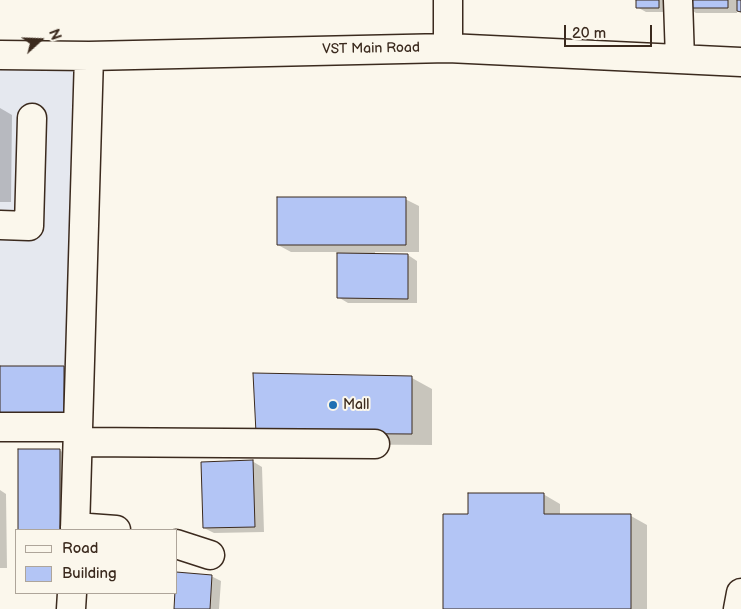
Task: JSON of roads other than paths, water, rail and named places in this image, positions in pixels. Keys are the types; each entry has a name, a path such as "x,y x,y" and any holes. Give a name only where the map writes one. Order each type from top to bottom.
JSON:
{"street":[{"path":"448,0 448,48"},
{"path":"678,0 680,59"},
{"name":"VST Main Road","path":"0,55 90,56 448,48 741,62"},
{"path":"75,529 90,56"},
{"path":"0,225 29,226 32,118"},
{"path":"0,427 78,435 375,444"},
{"path":"178,545 210,555"},
{"path":"738,609 741,593"},
{"path":"71,609 72,594"}],"place":[{"name":"Mall","path":"333,405"}]}
